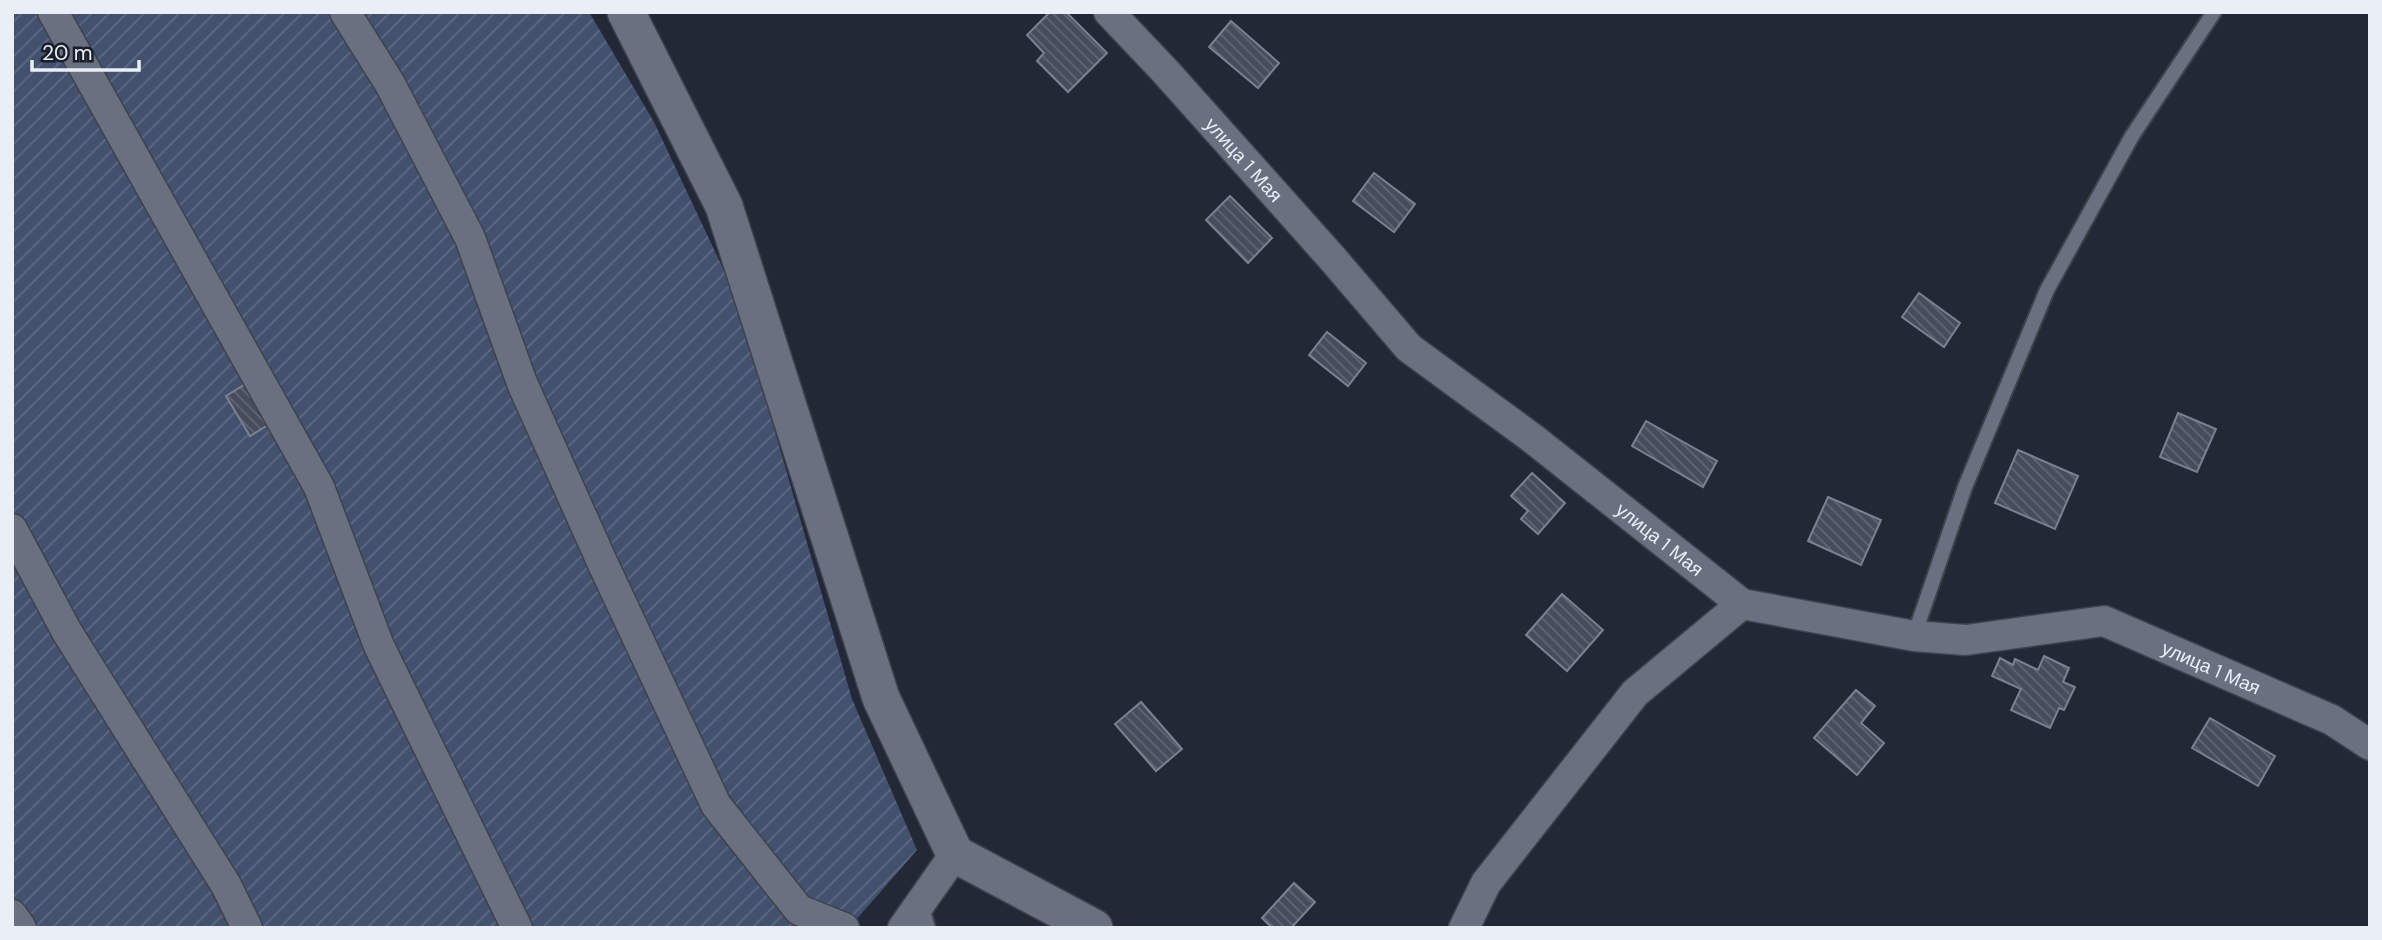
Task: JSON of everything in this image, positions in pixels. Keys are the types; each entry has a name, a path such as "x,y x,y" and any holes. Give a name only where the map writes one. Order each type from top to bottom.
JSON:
{"street":[{"path":"53,12 319,487 379,646 517,928"},
{"path":"345,12 390,84 470,238 522,383 716,805 799,910 844,928"},
{"path":"626,12 724,206 881,698 955,854 1094,928"},
{"name":"улица 1 Мая","path":"1109,12 1332,258 1409,348 1532,439 1742,604 1914,636 1966,640 2104,621 2332,720 2370,746"},
{"path":"12,529 67,632 226,885 247,928"},
{"path":"1464,928 1486,883 1635,693 1742,604"},
{"path":"903,928 924,915 955,854"},
{"path":"12,915 21,928"}],"lane":[{"path":"1914,636 1965,487 2047,290 2132,136 2214,12"}],"shaded area":[{"path":"12,12 589,12 654,122 736,296 852,699 917,850 849,928 12,928"}],"building":[{"path":"1050,12 1066,12 1107,53 1068,92 1037,61 1044,53 1027,35"},
{"path":"1231,21 1279,63 1258,88 1209,47"},
{"path":"1374,173 1415,204 1394,232 1353,201"},
{"path":"1230,196 1272,238 1248,263 1206,220"},
{"path":"1919,293 1960,323 1944,347 1902,317"},
{"path":"1327,332 1366,363 1348,386 1309,355"},
{"path":"249,382 273,422 250,436 226,396"},
{"path":"2178,413 2216,429 2197,472 2160,457"},
{"path":"1646,421 1717,461 1703,487 1632,446"},
{"path":"2018,450 2078,476 2055,529 1995,503"},
{"path":"1532,473 1565,503 1538,534 1521,519 1528,511 1511,496"},
{"path":"1828,497 1881,520 1861,565 1808,541"},
{"path":"1562,594 1603,630 1567,671 1526,635"},
{"path":"2044,656 2069,668 2063,682 2075,687 2064,710 2059,708 2050,728 2011,710 2021,689 1992,676 2000,658 2013,665 2015,659 2038,670"},
{"path":"1856,690 1875,706 1861,723 1884,743 1857,775 1814,738"},
{"path":"1141,702 1182,749 1156,771 1115,724"},
{"path":"2210,718 2275,756 2258,786 2192,748"},
{"path":"1294,883 1315,902 1291,928 1272,928 1262,918"}]}
